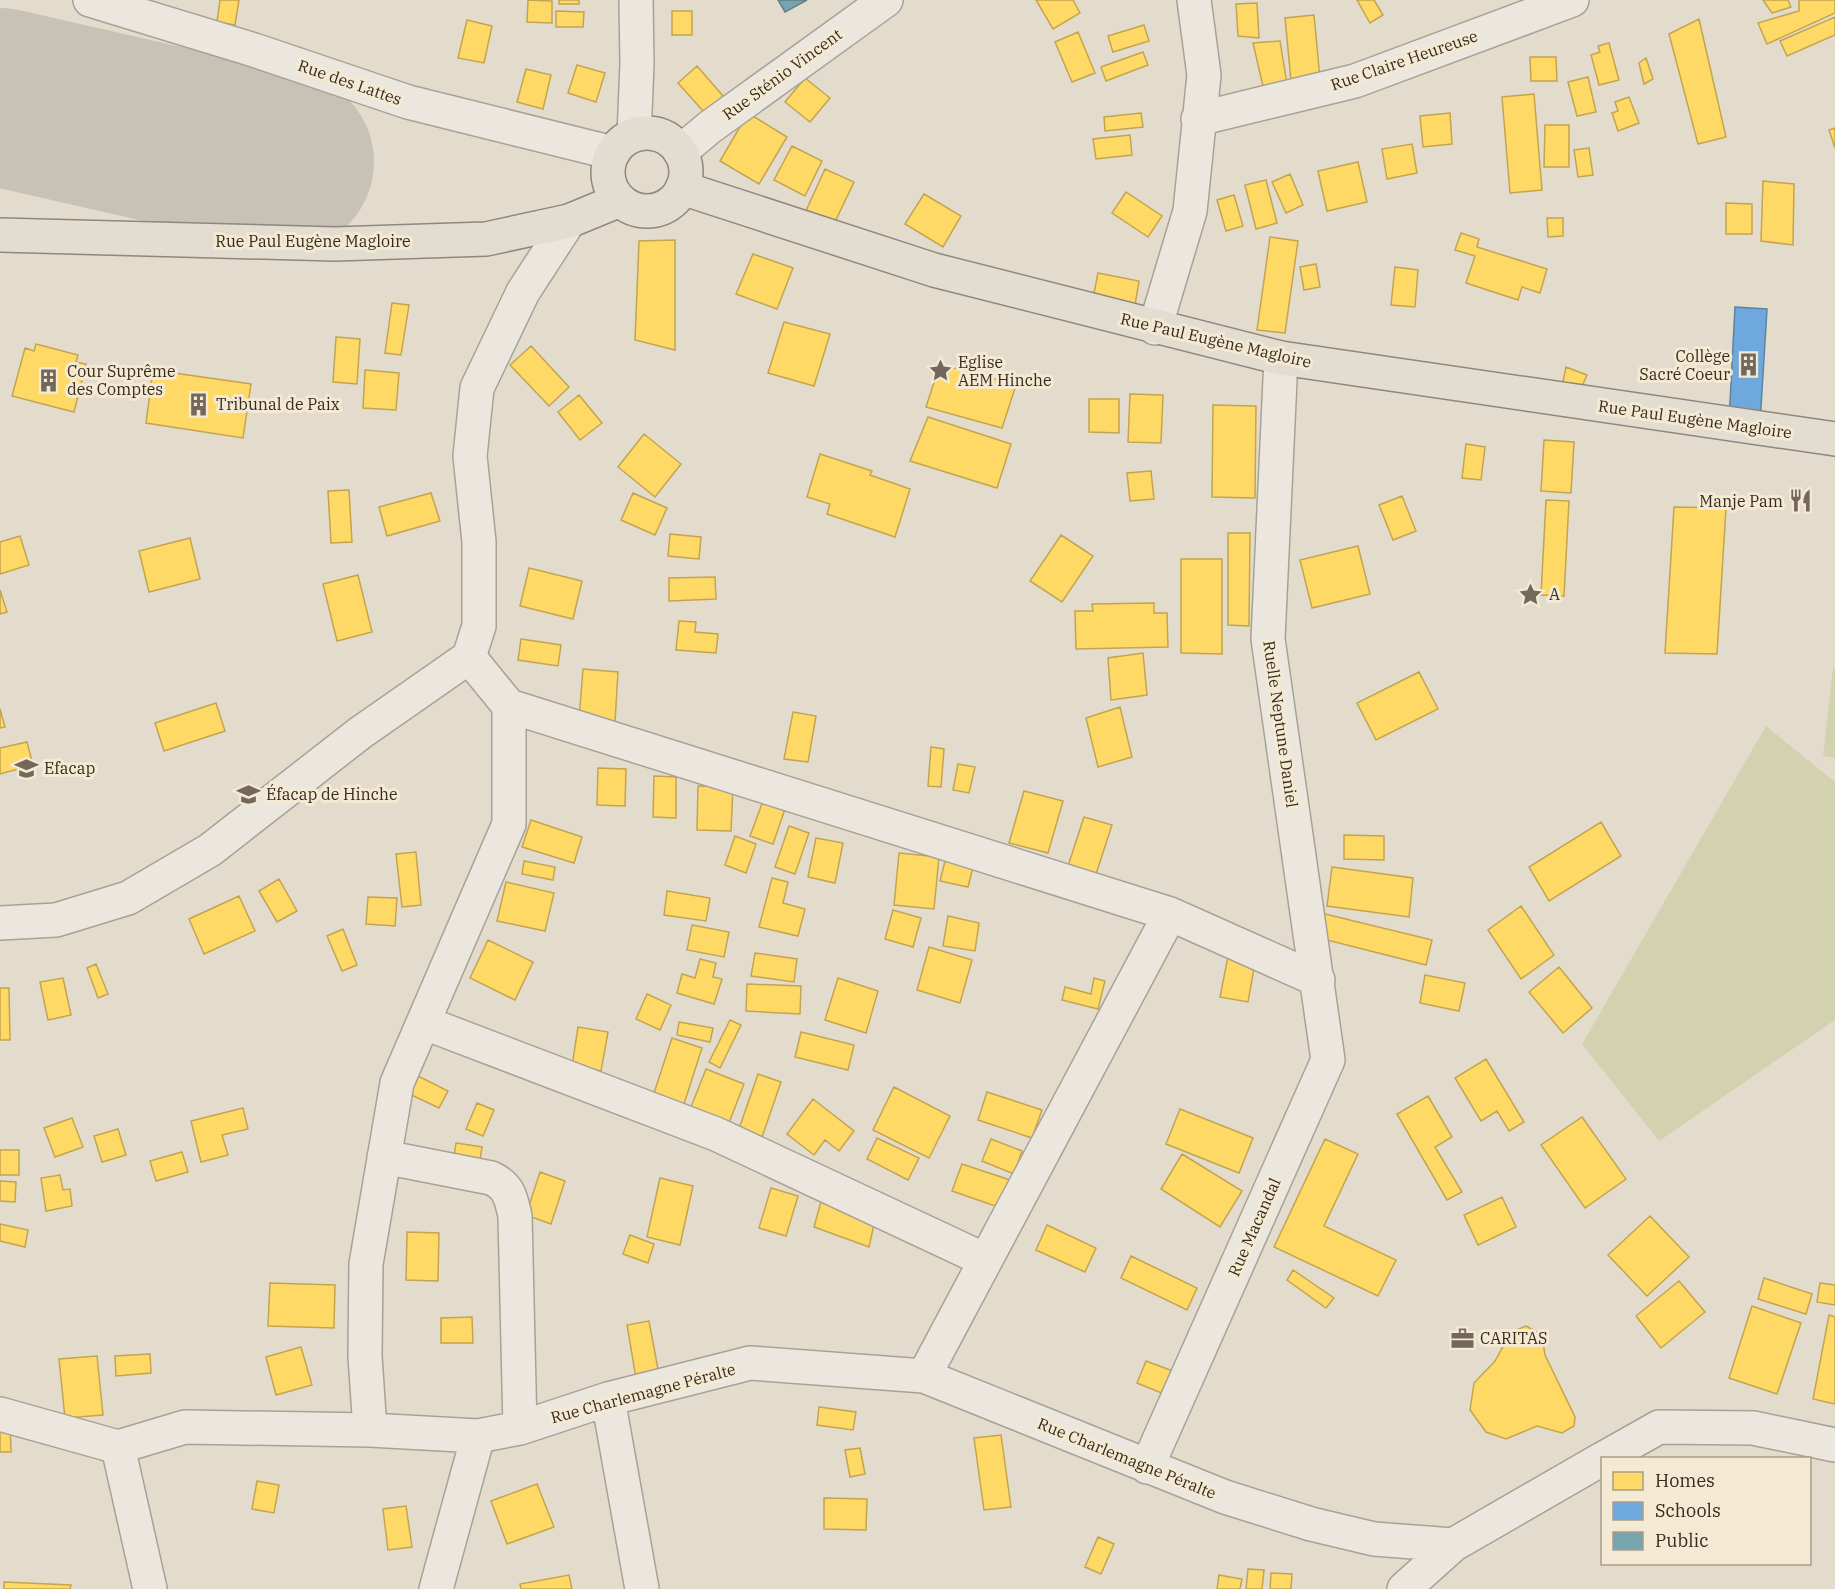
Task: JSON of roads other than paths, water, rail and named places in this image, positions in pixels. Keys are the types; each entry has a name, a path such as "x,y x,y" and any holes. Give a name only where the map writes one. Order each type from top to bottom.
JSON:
{"main road":[{"path":"645,133 665,138 680,152 686,170 682,188 674,200 662,209 647,211 632,208 620,200 608,178 624,144 645,133"},
{"name":"Rue Paul Eugène Magloire","path":"682,188 934,270 1155,328 1281,358 1835,439"},
{"name":"Rue Paul Eugène Magloire","path":"0,235 334,244 486,239 569,221 620,200"}],"street":[{"path":"624,144 637,64 636,0"},
{"name":"Rue Sténio Vincent","path":"680,152 710,127 886,0"},
{"path":"1155,328 1190,211 1204,75 1194,0"},
{"name":"Rue Claire Heureuse","path":"1198,119 1355,81 1572,0"},
{"name":"Rue des Lattes","path":"108,2 408,102 624,144"},
{"path":"0,923 56,920 128,898 210,850 360,733 469,657 479,626 479,542 470,456 477,388 523,292 569,221"},
{"name":"Ruelle Neptune Daniel","path":"1281,358 1268,639 1318,980"},
{"path":"469,657 509,706 1170,914 1318,980"},
{"path":"370,1430 365,1356 366,1264 397,1083 425,1023 509,824 509,706"},
{"path":"924,1376 1170,914"},
{"name":"Rue Macandal","path":"1147,1467 1328,1060 1318,980"},
{"path":"425,1023 716,1134 985,1260"},
{"path":"384,1157 491,1178 500,1182 508,1192 515,1216 520,1428"},
{"name":"Rue Charlemagne Péralte","path":"118,1447 185,1427 370,1430 478,1436 520,1428 608,1398 750,1363 924,1376 1225,1497 1311,1524 1374,1539 1453,1545"},
{"path":"608,1398 642,1589"},
{"path":"0,1413 118,1447 150,1589"},
{"path":"1606,1457 1659,1427 1753,1428 1835,1445"},
{"path":"436,1589 478,1436"},
{"path":"1404,1589 1453,1545 1601,1460"}],"place":[{"name":"Collège Sacré Coeur","path":"1748,365"},
{"name":"Eglise AEM Hinche","path":"940,371"},
{"name":"Cour Suprême des Comptes","path":"49,380"},
{"name":"Tribunal de Paix","path":"198,404"},
{"name":"Manje Pam","path":"1801,501"},
{"name":"A","path":"1531,594"},
{"name":"Efacap","path":"26,768"},
{"name":"Éfacap de Hinche","path":"248,794"},
{"name":"CARITAS","path":"1462,1338"}]}
